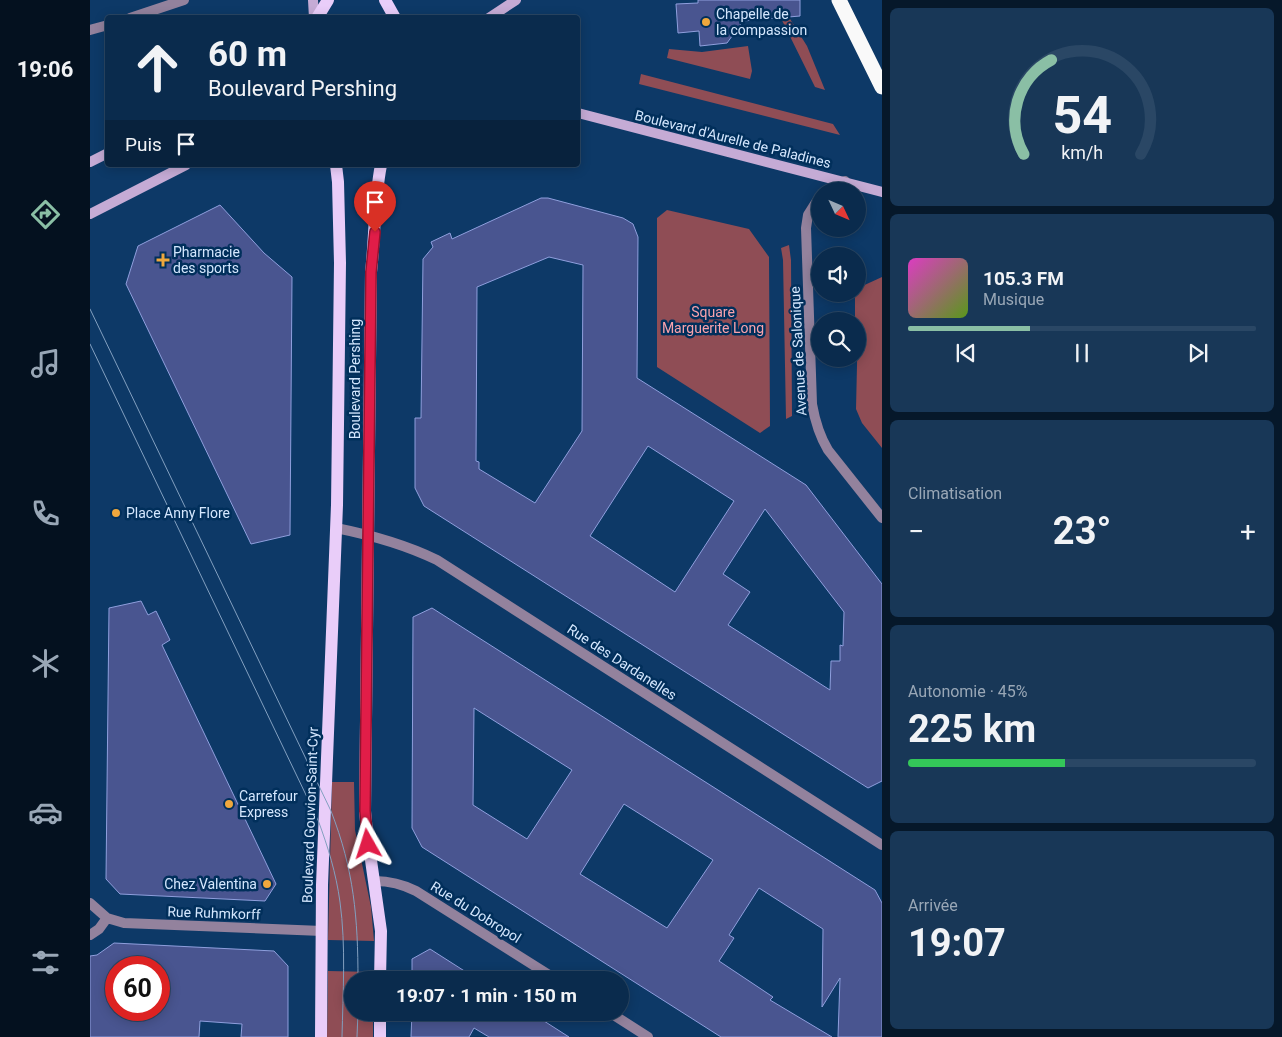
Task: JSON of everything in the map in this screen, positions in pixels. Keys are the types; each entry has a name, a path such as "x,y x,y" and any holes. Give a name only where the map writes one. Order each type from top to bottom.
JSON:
{"highway":[{"path":"839,0 882,87"}],"main road":[{"path":"316,15 322,0"},
{"path":"317,15 328,0"},
{"path":"385,0 394,15"},
{"name":"Boulevard Pershing","path":"333,593 336,528 340,263 336,167"},
{"name":"Boulevard Pershing","path":"375,880 365,811 371,272 377,186 381,167"},
{"name":"Boulevard Gouvion-Saint-Cyr","path":"320,1037 333,593"},
{"path":"375,880 381,931 380,971"},
{"path":"380,1021 380,1037"}],"street":[{"path":"139,15 184,0"},
{"path":"313,0 315,15"},
{"path":"493,15 516,0"},
{"path":"90,30 105,26"},
{"name":"Boulevard d'Aurelle de Paladines","path":"580,114 882,192"},
{"path":"90,162 105,154"},
{"path":"90,214 182,167"},
{"name":"Avenue de Salonique","path":"811,210 808,215 806,228 814,418 821,438 828,450 882,518"},
{"name":"Rue des Dardanelles","path":"336,528 368,534 411,547 437,560 882,845"},
{"name":"Rue du Dobropol","path":"375,880 404,885 416,891 543,971"},
{"name":"Rue Ruhmkorff","path":"90,903 107,918 124,923 322,931"},
{"path":"90,935 99,930 107,918"},
{"path":"623,1021 648,1037"}],"green space":[{"path":"772,0 781,0 790,19 807,46 825,90 815,87"},
{"path":"748,46 752,71 750,79 667,58 669,49 702,52"},
{"path":"641,74 833,124 840,135 639,84"},
{"name":"Square Marguerite Long","path":"667,210 749,229 769,257 770,426 760,433 657,367 657,218"},
{"path":"789,245 791,260 792,416 786,419 783,260 781,248"},
{"path":"882,277 882,448 862,423 856,409 857,367 866,367 866,312 855,312 855,302 866,302 866,284"},
{"path":"332,782 354,782 355,830 371,907 374,941 328,940"},
{"path":"328,971 344,971 344,1021 373,1021 373,1037 327,1037"}],"building":[{"name":"Chapelle de la compassion","path":"698,0 800,0 800,16 743,21 727,43 700,46 699,31 678,33 676,4 698,3"},
{"path":"541,198 548,198 623,218 633,224 638,237 637,378 806,485 882,584 882,781 868,788 424,506 415,488 415,418 421,418 423,259 433,247 431,242 450,233 452,239","holes":["549,257 583,265 582,431 535,503 479,469 479,462 476,461 477,287","648,446 734,501 675,592 590,536","765,509 844,612 843,646 840,645 840,661 831,661 830,690 728,625 750,592 723,574"]},
{"path":"220,205 264,253 292,277 290,535 251,544 126,284 138,246"},
{"path":"141,601 148,615 156,611 170,640 162,645 276,884 265,901 120,894 106,879 109,608"},
{"path":"432,608 875,890 882,903 882,1037 838,1037 840,978 822,1007 823,929 759,888 729,935 734,938 719,961 773,997 770,1000 832,1037 721,1037 629,979 629,971 617,971 422,847 412,828 413,617","holes":["474,708 572,770 527,839 473,805","624,804 713,860 667,928 580,874"]},
{"path":"114,943 274,951 288,966 288,1037 241,1037 242,1024 200,1021 199,1037 90,1037 90,956 97,955"},
{"path":"430,949 465,971 412,971 412,959"},
{"path":"412,1021 544,1021 569,1037 489,1037 474,1028 469,1037 411,1037"}],"tram line":[{"path":"90,309 331,811 350,874 356,915 358,971"},
{"path":"90,344 318,820 334,870 342,919 344,969 342,1037"},
{"path":"357,1037 358,1021"}],"place":[{"name":"Chapelle de la compassion","path":"706,22"},
{"name":"Pharmacie des sports","path":"163,260"},
{"name":"Place Anny Flore","path":"116,513"},
{"name":"Carrefour Express","path":"229,804"},
{"name":"Chez Valentina","path":"267,884"}],"route":[{"path":"368,844 365,811 368,534 371,272 375,232"}]}
